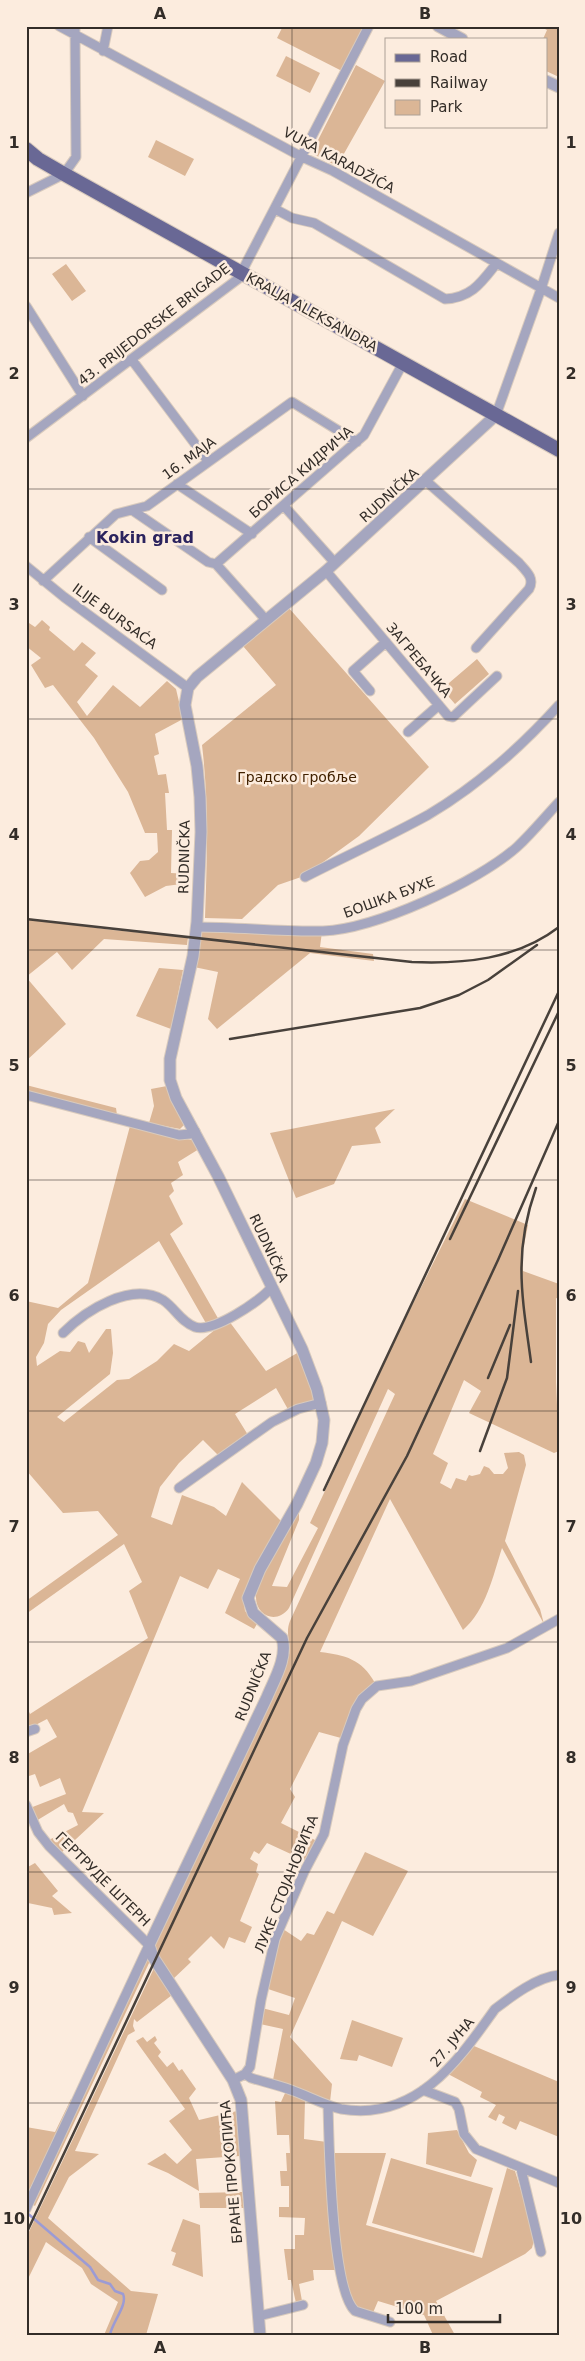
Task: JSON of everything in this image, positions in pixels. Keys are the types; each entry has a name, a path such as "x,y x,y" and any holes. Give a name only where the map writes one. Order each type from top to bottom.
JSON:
{"main road":[{"name":"KRALJA ALEKSANDRA","path":"26,149 38,159 64,174 559,450"}],"street":[{"name":"VUKA KARADŽIĆA","path":"59,26 75,30 103,51 251,128 302,157 333,171 559,298"},
{"path":"103,51 108,26"},
{"name":"43. PRIJEDORSKE BRIGADE","path":"26,438 132,360 238,278 369,26"},
{"path":"438,26 460,38"},
{"path":"26,193 64,174 73,165 77,148 75,30"},
{"path":"275,209 292,218 314,223 431,293 445,299 455,299 471,293 480,285 496,264"},
{"path":"496,415 542,289 558,236"},
{"path":"26,306 82,396"},
{"path":"132,360 208,461"},
{"name":"БОРИСА KИДРИЧА","path":"216,564 357,442 369,427 403,363"},
{"name":"16. МАЈА","path":"43,581 116,514 148,506 292,402 357,442"},
{"name":"RUDNIČKA","path":"149,1945 263,1706 282,1659 284,1646 282,1638 253,1613 248,1598 260,1568 297,1504 318,1456 323,1432 321,1403 302,1349 195,1131 173,1091 169,1066 193,956 197,927 201,832 197,766 185,705 188,688 197,677 326,571 426,482 496,415"},
{"path":"426,482 519,563 530,576 532,584 529,589 476,648"},
{"path":"177,484 252,534"},
{"path":"284,506 335,563"},
{"path":"132,510 208,562 216,564 266,620"},
{"path":"89,537 162,590"},
{"name":"ILIJE BURSAĆA","path":"26,566 43,581 188,688"},
{"name":"ЗАГРЕБАЧКА","path":"326,571 448,716 453,717 497,676"},
{"path":"370,691 353,671 386,642"},
{"path":"408,732 439,705"},
{"path":"305,877 428,814 459,795 499,764 559,705"},
{"name":"БОШКА БУХЕ","path":"197,927 324,931 369,922 452,888 484,871 516,848 559,802"},
{"path":"26,1095 179,1135 190,1134 195,1131"},
{"path":"63,1333 92,1310 124,1296 150,1295 162,1299 186,1323 202,1329 220,1324 261,1298 272,1288"},
{"path":"178,1488 272,1422 298,1409 321,1403"},
{"name":"ЛУКЕ СТОЈАНОВИЋА","path":"245,2074 252,2059 261,2000 275,1939 304,1872 324,1834 343,1745 356,1709 362,1699 377,1686 411,1681 507,1648 559,1619"},
{"name":"ГЕРТРУДЕ ШТЕРН","path":"26,1806 38,1832 49,1846 149,1945"},
{"path":"28,2205 149,1945"},
{"name":"БРАНЕ ПРОКОПИЋА","path":"149,1945 154,1960 233,2080 241,2100 260,2335"},
{"name":"27. ЈУНА","path":"245,2074 251,2078 291,2090 341,2109 376,2109 404,2102 445,2074 462,2057 495,2010 538,1981 559,1975"},
{"path":"233,2080 245,2074"},
{"path":"424,2090 455,2102 459,2108 464,2134 476,2149 559,2183"},
{"path":"328,2104 333,2202 344,2285 355,2311 390,2322"},
{"path":"521,2169 541,2252"},
{"path":"259,2316 303,2305"}],"green space":[{"path":"283,26 364,26 342,71 277,38"},
{"path":"546,26 559,26 559,77 548,72 548,38 543,38 547,30 545,29"},
{"path":"286,56 320,73 310,93 276,76"},
{"path":"356,65 385,81 337,166 313,154 313,150"},
{"path":"156,140 194,159 185,176 148,157"},
{"path":"66,264 86,291 72,301 52,274"},
{"name":"Градско гробље","path":"288,607 429,767 359,836 304,876 278,885 242,919 205,918 207,810 202,745 276,685 243,646"},
{"path":"42,620 50,627 49,630 74,651 82,642 96,653 85,665 98,676 77,702 87,716 113,685 140,707 167,681 176,689 183,719 155,734 159,754 154,756 158,775 166,774 169,793 165,793 167,830 172,830 171,873 189,874 189,883 166,886 145,897 130,873 140,861 149,860 158,852 157,833 145,833 128,792 94,738 53,685 45,688 31,665 41,658 26,646 26,621 35,627"},
{"path":"477,659 489,674 455,704 442,689"},
{"path":"26,918 112,930 188,937 187,945 104,939 72,970 57,952 26,977"},
{"path":"213,928 322,932 320,947 373,954 374,961 310,953 217,1029 208,1019 218,972 194,967 198,933"},
{"path":"159,968 183,970 171,1029 136,1016"},
{"path":"26,977 66,1024 26,1061"},
{"path":"26,1085 116,1108 117,1115 26,1091"},
{"path":"167,1086 170,1098 184,1125 180,1129 149,1123 154,1106 151,1089"},
{"path":"395,1109 375,1128 381,1143 352,1146 334,1184 296,1198 270,1133"},
{"path":"130,1126 196,1141 199,1149 178,1162 183,1175 171,1183 174,1191 169,1196 183,1224 170,1234 219,1320 207,1325 159,1241 61,1310 48,1324 44,1343 36,1357 37,1366 60,1351 70,1352 78,1341 85,1343 89,1353 106,1329 111,1329 113,1353 110,1374 57,1417 64,1422 117,1380 129,1379 157,1361 174,1344 189,1351 222,1324 229,1321 266,1371 299,1352 318,1406 290,1413 276,1388 235,1414 248,1435 218,1455 203,1440 179,1463 160,1487 151,1517 172,1525 182,1495 214,1507 226,1516 242,1482 282,1522 244,1603 245,1611 257,1624 254,1629 225,1613 240,1579 218,1569 208,1589 180,1576 82,1812 104,1813 61,1853 47,1841 78,1825 73,1813 68,1812 64,1804 36,1821 30,1808 66,1794 60,1778 40,1787 35,1774 26,1777 26,1755 57,1737 47,1719 26,1730 26,1705 30,1714 148,1638 129,1591 142,1582 124,1544 26,1614 26,1601 118,1535 98,1511 63,1513 26,1470 26,1301 58,1308 88,1283"},
{"path":"465,1199 528,1225 523,1250 523,1271 559,1284 559,1299 556,1298 556,1382 559,1451 554,1453 469,1413 481,1391 464,1380 433,1454 448,1463 440,1483 451,1489 456,1478 466,1481 469,1475 480,1474 484,1466 489,1468 494,1474 503,1474 508,1468 504,1453 519,1452 524,1455 526,1465 505,1541 540,1609 544,1624 502,1548 483,1603 478,1613 463,1630 390,1499 320,1652 345,1657 358,1663 375,1683 351,1710 341,1738 319,1732 290,1789 295,1797 281,1823 317,1841 306,1861 267,1843 259,1854 254,1851 250,1859 258,1864 256,1872 259,1874 240,1921 252,1927 245,1943 229,1937 224,1949 211,1936 188,1959 191,1962 172,1980 155,1954 155,1940 257,1727 289,1655 288,1630 290,1621 395,1394 388,1389 289,1608 279,1616 273,1617 263,1613 257,1603 257,1587 273,1551 299,1506 299,1520 272,1586 287,1587 318,1528 310,1523 400,1330"},
{"path":"365,1852 408,1871 373,1936 342,1921 290,2037 332,2084 330,2102 273,2080 283,2029 260,2024 262,2008 289,2015 295,1998 265,1988 283,1929 301,1941 307,1933 314,1935 327,1911 334,1914"},
{"path":"35,1863 58,1891 52,1896 72,1913 54,1915 52,1908 28,1903 26,1868"},
{"path":"146,1957 150,1961 35,2206 32,2204"},
{"path":"155,1966 172,1995 137,2022 134,2019 133,2026 135,2031 128,2035 75,2151 99,2154 69,2177 48,2218 131,2291 158,2294 146,2335 104,2335 118,2302 91,2284 82,2268 46,2242 26,2283 26,2238"},
{"path":"352,2020 403,2038 392,2067 359,2055 357,2061 340,2059"},
{"path":"155,2036 157,2040 154,2043 161,2052 158,2056 167,2067 173,2062 179,2071 182,2069 196,2089 189,2098 199,2120 237,2111 240,2156 196,2159 199,2191 168,2173 147,2164 165,2153 177,2164 192,2150 169,2121 185,2109 136,2041 143,2037 147,2042"},
{"path":"474,2046 559,2082 559,2137 520,2121 516,2130 502,2123 505,2117 499,2114 496,2121 488,2117 496,2105 480,2097 482,2092 448,2074"},
{"path":"286,2091 305,2099 304,2139 327,2142 339,2270 313,2270 314,2280 299,2284 302,2301 296,2303 291,2280 288,2280 284,2249 295,2249 295,2235 304,2235 305,2218 279,2217 279,2207 289,2207 289,2186 281,2186 280,2171 287,2171 286,2153 290,2153 289,2135 277,2135 275,2101 281,2102"},
{"path":"71,2099 75,2101 26,2201 26,2127 55,2132"},
{"path":"457,2130 469,2153 477,2160 471,2177 426,2164 428,2133"},
{"path":"332,2153 386,2153 366,2225 482,2258 507,2168 515,2171 535,2236 532,2248 525,2254 436,2301 455,2335 433,2335 424,2315 378,2301 372,2315 353,2306 347,2287 340,2250"},
{"path":"391,2158 493,2188 474,2253 372,2223"},
{"path":"242,2192 244,2208 200,2208 199,2193"},
{"path":"183,2219 200,2225 203,2277 172,2265 176,2253 171,2251"}],"waterway":[{"path":"26,2212 90,2267 98,2280 110,2284 115,2291 123,2294 122,2308 110,2335"}],"railway":[{"path":"26,919 412,962 470,961 488,958 525,947 559,927"},
{"path":"230,1039 420,1008 459,995 488,980 537,945"},
{"path":"324,1490 559,991"},
{"path":"450,1239 559,1011"},
{"path":"26,2234 307,1638 407,1456 498,1260 559,1121"},
{"path":"531,1362 523,1295 522,1254 524,1233 536,1188"},
{"path":"480,1451 507,1378 518,1291"},
{"path":"488,1378 510,1325"}],"district":[{"name":"Kokin grad","path":"145,537"}]}
